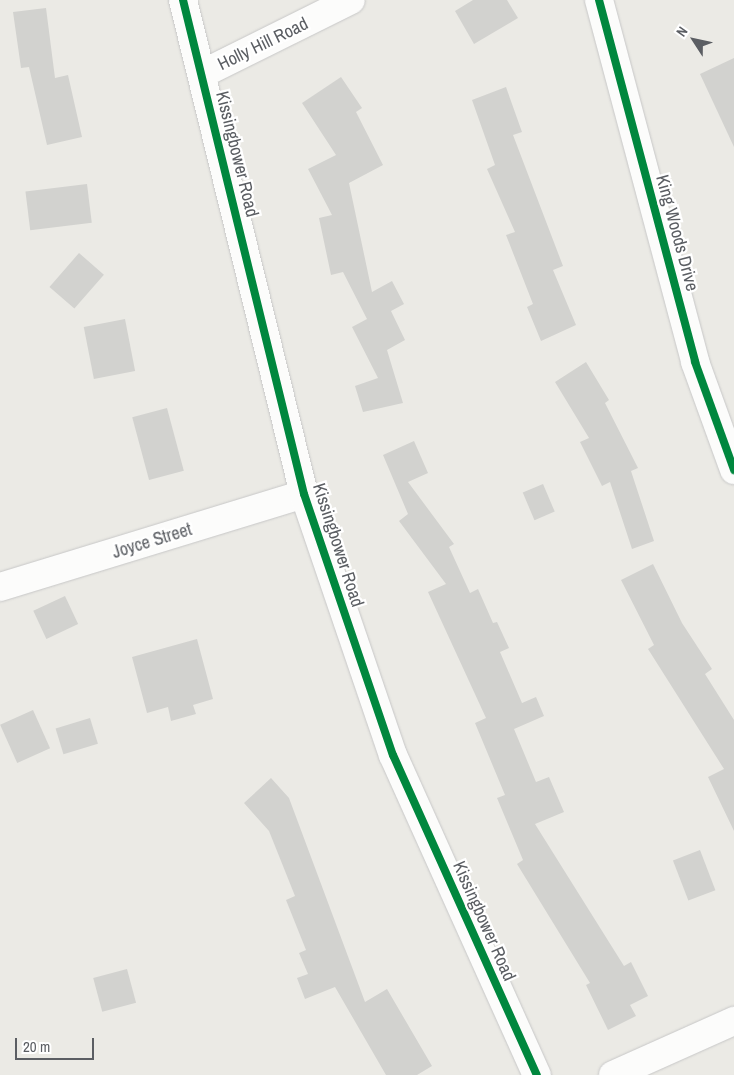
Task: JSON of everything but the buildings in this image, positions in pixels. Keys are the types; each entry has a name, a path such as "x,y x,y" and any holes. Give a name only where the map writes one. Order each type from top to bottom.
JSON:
{"street":[{"name":"Kissingbower Road","path":"183,0 304,494 393,755 537,1075"},
{"name":"Holly Hill Road","path":"202,74 351,0"},
{"name":"King Woods Drive","path":"599,0 695,362 734,470"},
{"name":"Joyce Street","path":"0,587 304,494"},
{"path":"613,1075 734,1021"}],"cycle path":[{"path":"183,0 304,494 393,755 537,1075"},
{"path":"599,0 695,362 734,470"}]}
